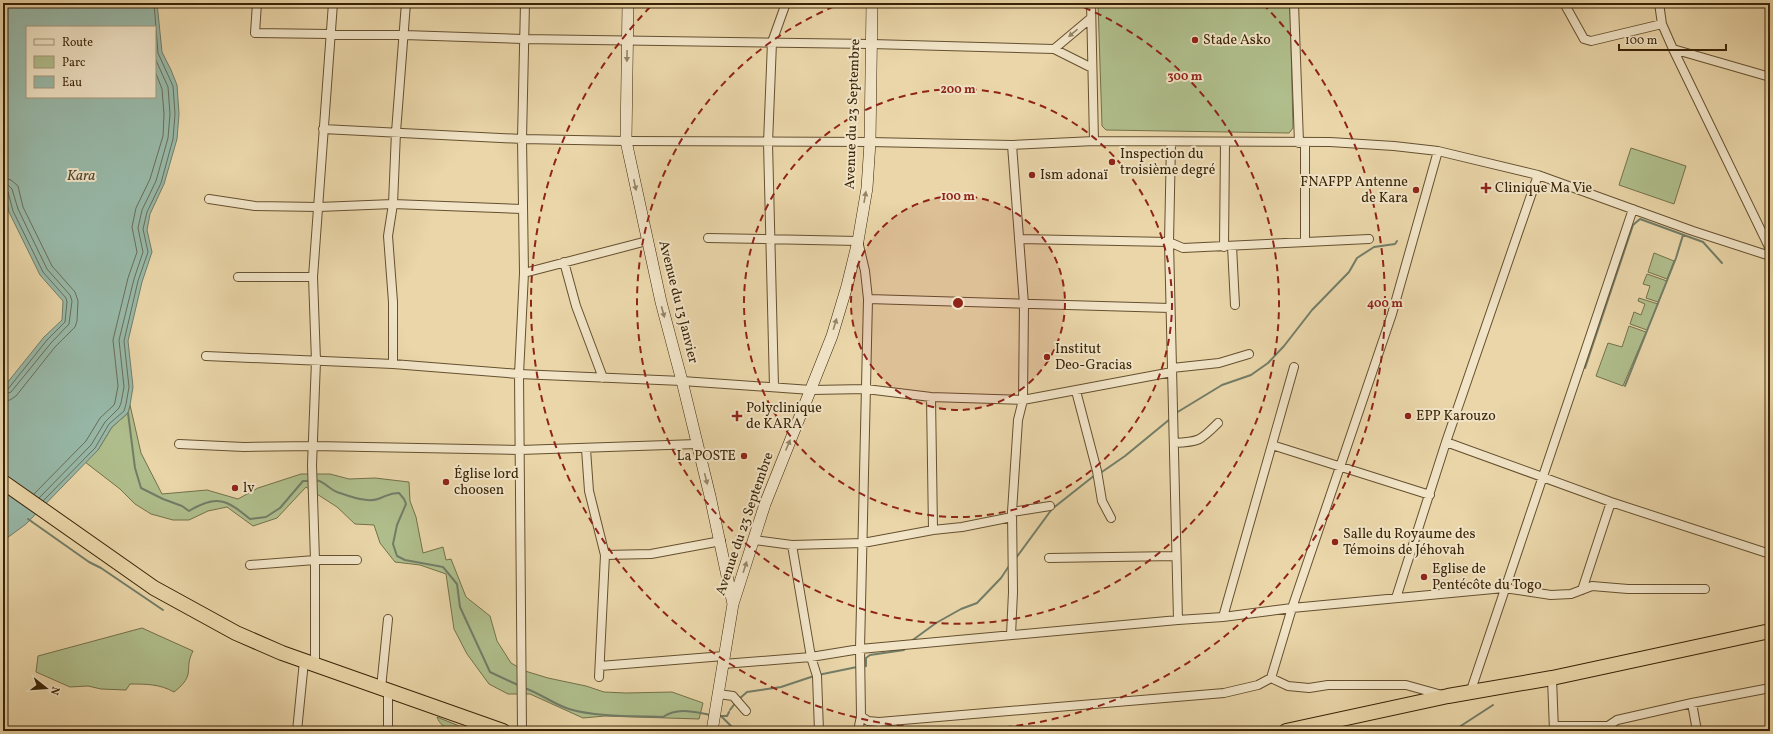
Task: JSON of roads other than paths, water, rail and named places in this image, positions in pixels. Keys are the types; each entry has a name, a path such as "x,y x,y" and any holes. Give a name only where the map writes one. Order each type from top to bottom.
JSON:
{"highway":[{"path":"3,482 134,575 173,599 252,641 309,663 503,731"},
{"path":"1286,731 1448,696 1552,678 1770,632"}],"main road":[{"name":"Avenue du 13 Janvier","path":"628,3 626,141 661,302 721,541 733,604"},
{"name":"Avenue du 23 Septembre","path":"712,731 733,604 768,497 832,336 847,286 858,241 867,188 870,142 872,3"}],"street":[{"path":"257,3 255,33 404,35 523,39 772,42 1054,49 1092,68"},
{"path":"297,731 309,663 315,560 312,465 314,446 316,361 313,277 333,3"},
{"path":"393,364 393,302 388,236 393,204 396,132 406,3"},
{"path":"522,731 518,374 524,273 522,140 523,39 525,3"},
{"path":"774,387 768,143 772,42 786,3"},
{"path":"1091,3 1094,141"},
{"path":"1294,3 1302,143 1305,242"},
{"path":"1564,3 1584,39 1592,41 1662,24"},
{"path":"1659,3 1662,24 1673,50 1770,249"},
{"path":"1054,49 1091,18"},
{"path":"1673,50 1770,77"},
{"path":"323,129 522,140 768,143 870,142 1012,145 1094,141 1225,143 1330,142 1394,146 1438,151 1538,175 1770,256"},
{"path":"1171,142 1169,242 1178,620"},
{"path":"1225,143 1228,247 1235,305"},
{"path":"1011,635 1012,515 1018,420 1022,400 1024,304 1012,145"},
{"path":"861,716 868,721 879,722 1224,692 1258,685 1271,678 1292,608 1392,314 1438,151"},
{"path":"1396,598 1446,442 1538,175"},
{"path":"209,199 254,206 319,207 393,204 522,209"},
{"path":"1470,693 1504,588 1633,209"},
{"path":"708,238 858,241 865,272 868,299 860,649 861,716 858,731"},
{"path":"1019,239 1169,242 1183,248 1369,239"},
{"path":"524,273 647,241"},
{"path":"564,262 576,306 603,378"},
{"path":"238,277 313,277"},
{"path":"868,299 1170,308"},
{"path":"206,356 393,364 518,374 682,381 811,390 866,389 931,397 1022,400 1172,370 1219,363 1249,354"},
{"path":"1223,617 1294,367"},
{"path":"1076,390 1097,471 1102,501 1111,518"},
{"path":"931,397 933,530"},
{"path":"1174,443 1190,443 1200,440 1218,423"},
{"path":"1446,442 1611,502 1770,554"},
{"path":"179,444 244,447 314,446 520,450 586,449 697,444"},
{"path":"1272,445 1430,495"},
{"path":"586,449 589,491 604,555 599,677"},
{"path":"1582,590 1611,502"},
{"path":"754,540 792,545 863,543 933,530 962,527 1050,506"},
{"path":"604,555 651,554 721,541"},
{"path":"792,545 811,657 817,676 819,731"},
{"path":"1049,558 1176,556"},
{"path":"250,565 315,560 357,560"},
{"path":"600,666 811,657 860,649 1223,617 1292,608 1504,588 1551,595 1571,594 1592,586 1628,589 1705,589"},
{"path":"388,618 384,689 388,731"},
{"path":"1271,678 1288,686 1309,688 1328,685 1406,685 1448,696"},
{"path":"1552,678 1554,728 1608,726 1617,720 1692,703 1770,688"},
{"path":"718,694 733,696 746,711"},
{"path":"1692,703 1697,731"}],"water":[{"name":"Kara","path":"8,3 157,3 162,52 177,85 179,114 177,139 164,184 150,214 147,230 152,252 142,282 128,341 133,387 128,413 112,427 98,450 26,524 3,541 3,388 44,337 62,320 63,301 40,275 9,212 3,185 3,18"}],"waterway":[{"path":"1585,368 1633,225 1640,219 1703,242 1722,263"},
{"path":"1625,386 1676,258 1683,235"},
{"path":"1176,413 1222,385 1251,375 1268,363 1284,346 1312,310 1349,272 1357,258 1374,247 1395,244 1397,241"},
{"path":"128,413 135,468 141,488 163,499 182,506 189,511 207,502 215,501 235,507 250,519 266,517 280,508 303,481 311,481"},
{"path":"1099,474 1125,456 1170,419"},
{"path":"1016,558 1052,509 1095,475"},
{"path":"315,480 321,481 337,492 363,500 373,500 390,494 399,493 406,504 397,525 393,544 397,556 405,560 443,567 457,584 460,607 490,672 520,686"},
{"path":"28,519 89,562 101,568 163,610"},
{"path":"910,642 936,623 961,609 977,603 1001,578 1009,566"},
{"path":"862,667 866,666 866,658 870,655 904,650 906,647"},
{"path":"818,675 857,667"},
{"path":"739,699 747,692 781,687 814,676"},
{"path":"524,688 563,707 579,712 615,716 663,717 674,712 686,711 711,715"},
{"path":"730,710 736,702"},
{"path":"1453,731 1493,705"},
{"path":"719,716 727,716 729,712"},
{"path":"721,716 736,731"}],"place":[{"name":"Stade Asko","path":"1195,40"},
{"name":"Inspection du troisième degré","path":"1112,162"},
{"name":"Ism adonaï","path":"1032,175"},
{"name":"Clinique Ma Vie","path":"1486,188"},
{"name":"FNAFPP Antenne de Kara","path":"1416,190"},
{"name":"Institut Deo-Gracias","path":"1047,357"},
{"name":"Polyclinique de KARA","path":"737,416"},
{"name":"EPP Karouzo","path":"1408,416"},
{"name":"La POSTE","path":"744,456"},
{"name":"Église lord choosen","path":"446,482"},
{"name":"lv","path":"235,488"},
{"name":"Salle du Royaume des Témoins de Jéhovah","path":"1335,542"},
{"name":"Eglise de Pentécôte du Togo","path":"1424,577"}]}
